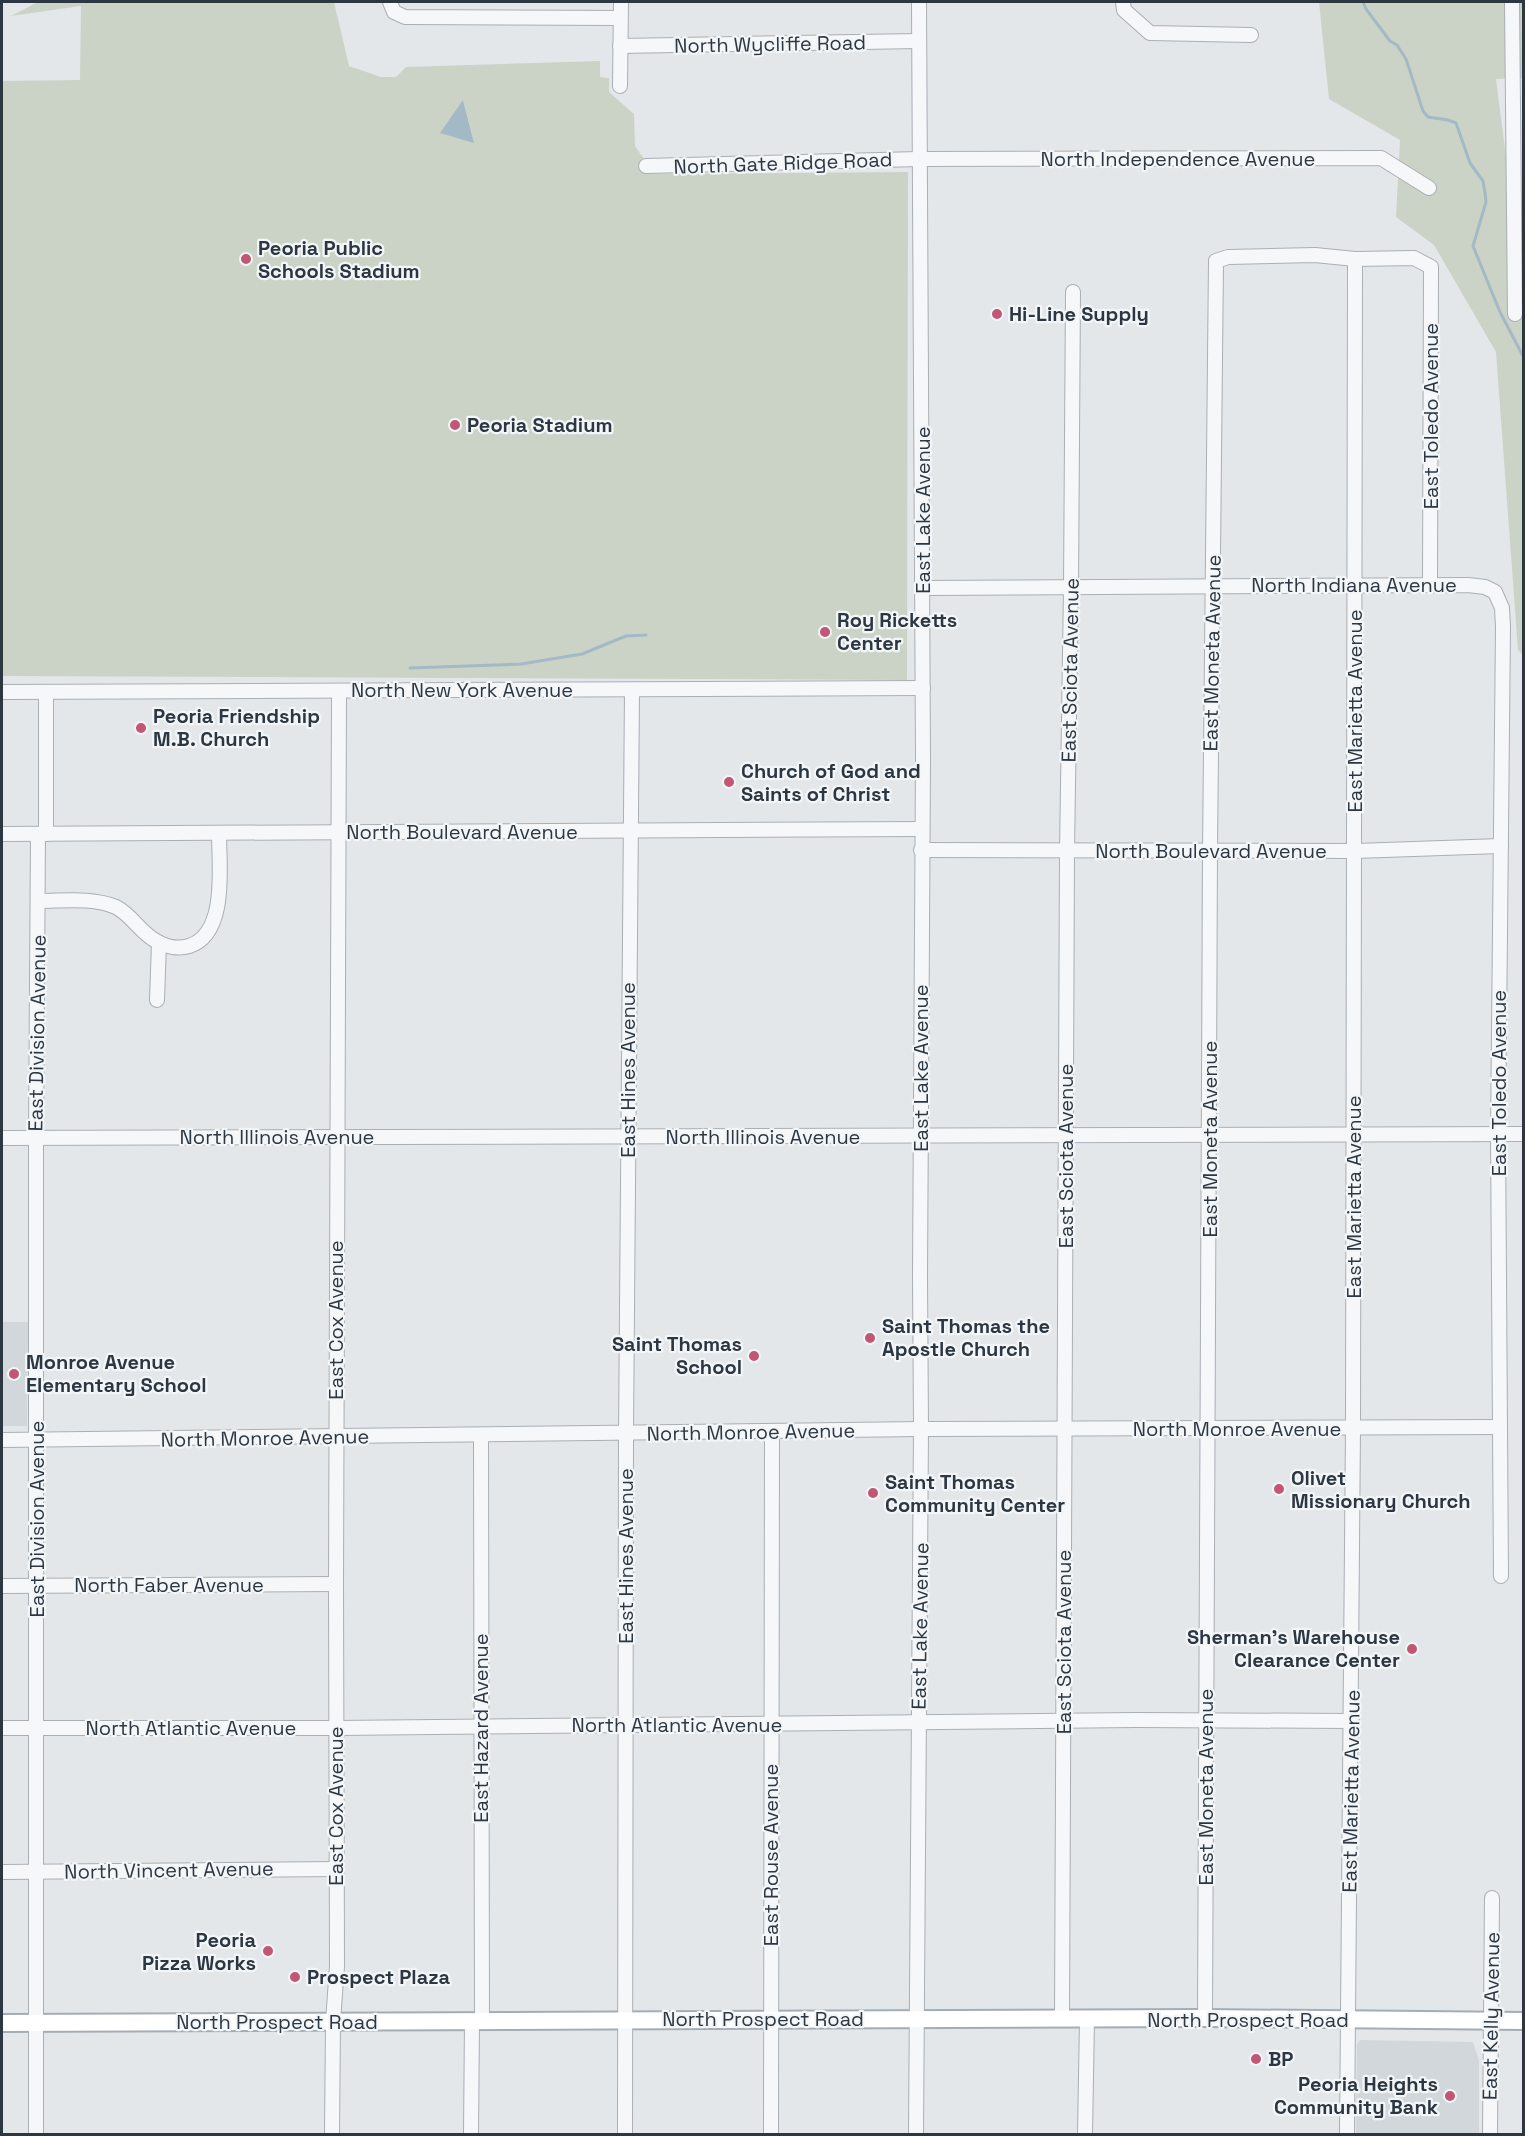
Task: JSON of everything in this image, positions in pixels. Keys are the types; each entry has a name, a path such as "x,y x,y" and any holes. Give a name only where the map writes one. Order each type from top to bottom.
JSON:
{"main road":[{"name":"North Prospect Road","path":"2,2023 1205,2018 1524,2021"}],"street":[{"path":"620,86 621,2"},
{"name":"East Lake Avenue","path":"916,2134 924,588 918,2"},
{"path":"1123,2 1124,10 1150,33 1251,35"},
{"path":"1512,2 1518,97 1519,255 1515,314"},
{"path":"392,7 405,17 620,18"},
{"name":"North Wycliffe Road","path":"620,46 919,41"},
{"name":"North Independence Avenue","path":"919,159 1381,158 1429,188"},
{"name":"North Gate Ridge Road","path":"646,166 919,159"},
{"name":"East Moneta Avenue","path":"1205,2018 1210,850 1216,261 1228,257 1315,255 1355,259"},
{"name":"East Toledo Avenue","path":"1355,259 1414,258 1431,267 1430,584"},
{"name":"East Marietta Avenue","path":"1347,2134 1352,1721 1355,259"},
{"name":"East Sciota Avenue","path":"1062,2019 1065,1135 1073,292"},
{"name":"North Indiana Avenue","path":"924,588 1430,584 1485,587 1495,592"},
{"name":"East Toledo Avenue","path":"1495,592 1502,608 1503,627 1498,1134 1501,1576"},
{"name":"North New York Avenue","path":"2,693 923,688"},
{"name":"East Hines Avenue","path":"625,2134 627,1137 632,690"},
{"name":"East Cox Avenue","path":"332,2134 333,2022 337,1965 336,1436 339,691"},
{"name":"East Division Avenue","path":"36,2134 36,1138 39,901 46,693"},
{"name":"North Boulevard Avenue","path":"2,834 922,829"},
{"path":"39,901 95,901 117,908 146,935 159,943 173,947 193,944 199,941 214,922 218,895 219,834"},
{"name":"North Boulevard Avenue","path":"921,850 1355,851 1501,846"},
{"path":"157,1000 159,943"},
{"name":"North Illinois Avenue","path":"2,1138 1524,1134"},
{"name":"North Monroe Avenue","path":"2,1440 921,1429 1500,1427"},
{"name":"East Rouse Avenue","path":"771,2134 772,1432"},
{"name":"East Hazard Avenue","path":"471,2134 477,2021 481,1726 481,1435"},
{"name":"North Faber Avenue","path":"2,1586 336,1584"},
{"name":"North Atlantic Avenue","path":"2,1728 1352,1721"},
{"name":"North Vincent Avenue","path":"2,1872 336,1869"},
{"name":"East Kelly Avenue","path":"1490,2134 1492,1898"},
{"path":"1085,2134 1088,2020"}],"shaded area":[{"name":"Peoria Stadium","path":"38,2 334,2 349,66 381,77 396,77 406,67 600,61 600,77 609,78 609,92 634,114 635,146 653,172 649,174 908,172 907,680 2,676 2,81 80,80 81,6 11,16"},
{"path":"1319,2 1523,2 1523,78 1496,79 1524,296 1523,655 1518,650 1496,352 1434,245 1396,217 1400,140 1329,99"},
{"name":"Monroe Avenue Elementary School","path":"2,1322 28,1322 27,1426 2,1426"},
{"path":"1360,2040 1473,2042 1479,2061 1479,2134 1356,2134 1357,2044"}],"water":[{"path":"463,101 474,143 440,133"}],"waterway":[{"path":"1363,2 1390,41 1397,45 1406,59 1423,111 1428,117 1456,123 1470,163 1483,181 1486,202 1473,246 1500,312 1524,358"},
{"path":"410,668 521,664 582,654 626,636 646,635"}],"place":[{"name":"Peoria Public Schools Stadium","path":"246,259"},
{"name":"Hi-Line Supply","path":"997,314"},
{"name":"Peoria Stadium","path":"455,425"},
{"name":"Roy Ricketts Center","path":"825,632"},
{"name":"Peoria Friendship M.B. Church","path":"141,728"},
{"name":"Church of God and Saints of Christ","path":"729,782"},
{"name":"Saint Thomas the Apostle Church","path":"870,1338"},
{"name":"Saint Thomas School","path":"754,1356"},
{"name":"Monroe Avenue Elementary School","path":"14,1374"},
{"name":"Olivet Missionary Church","path":"1279,1489"},
{"name":"Saint Thomas Community Center","path":"873,1493"},
{"name":"Sherman's Warehouse Clearance Center","path":"1412,1649"},
{"name":"Peoria Pizza Works","path":"268,1951"},
{"name":"Prospect Plaza","path":"295,1977"},
{"name":"BP","path":"1256,2059"},
{"name":"Peoria Heights Community Bank","path":"1450,2096"}]}
